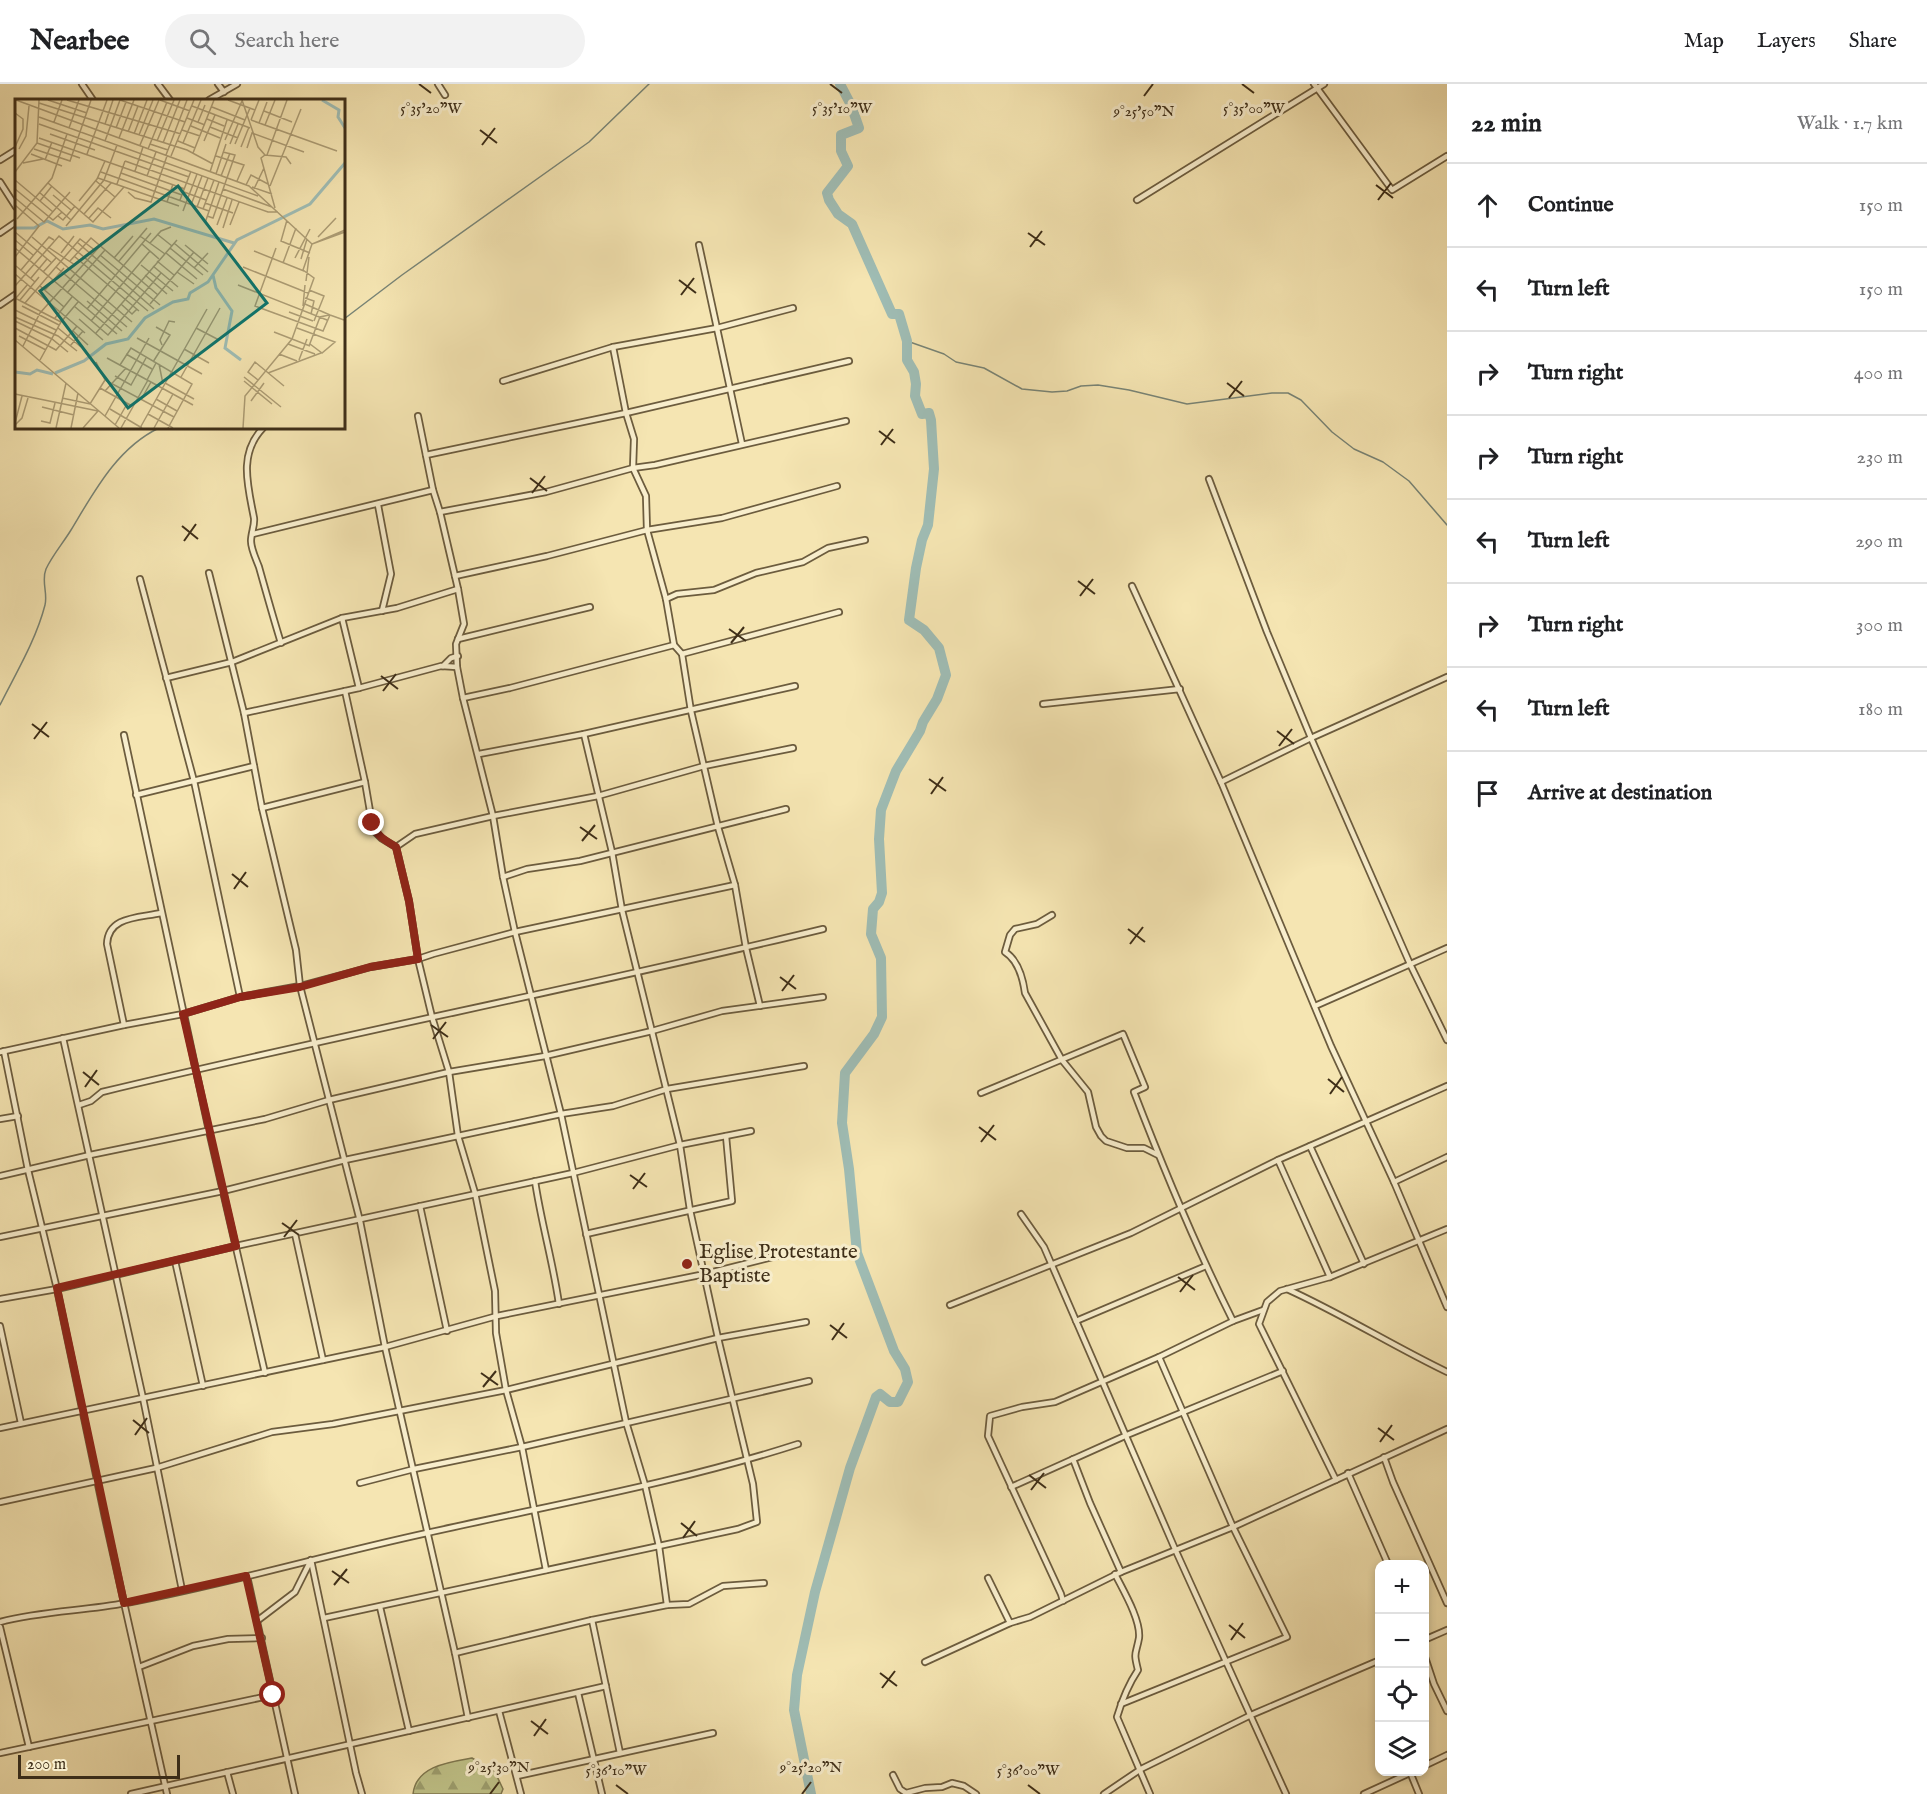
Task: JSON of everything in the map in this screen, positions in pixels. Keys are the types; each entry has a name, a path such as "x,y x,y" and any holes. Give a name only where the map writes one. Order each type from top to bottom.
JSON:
{"street":[{"path":"82,84 92,99"},
{"path":"158,84 169,99"},
{"path":"218,84 224,92"},
{"path":"211,99 237,84"},
{"path":"438,84 445,94"},
{"path":"1137,200 1316,86 1324,84"},
{"path":"1316,86 1392,190 1447,156"},
{"path":"0,160 15,151"},
{"path":"0,182 15,205"},
{"path":"0,233 15,223"},
{"path":"699,245 742,444"},
{"path":"0,305 15,295"},
{"path":"503,381 613,347 717,328 793,308"},
{"path":"613,347 626,413 634,439 633,468 646,496 647,530 666,599 674,645 682,654 691,711 718,827 735,885 746,948 760,1006"},
{"path":"426,456 626,413 849,361"},
{"path":"418,416 464,624 456,644 458,656 456,667 493,816 515,932 561,1114 626,1422 645,1485 659,1546 667,1605"},
{"path":"440,512 546,492 633,468 846,422"},
{"path":"262,429 254,436 248,448 249,480 247,486 255,520 251,542 281,643"},
{"path":"1209,479 1267,632 1311,738 1410,964 1447,1040"},
{"path":"455,576 547,556 647,530 722,518 837,486"},
{"path":"253,534 433,490"},
{"path":"378,505 391,574 382,611"},
{"path":"666,599 677,594 714,590 756,573 803,562 828,548 865,540"},
{"path":"209,573 244,713 262,808 296,950 300,987 360,1221 385,1347 456,1653 468,1718"},
{"path":"140,579 194,781 240,997"},
{"path":"1132,586 1221,782 1364,1122 1394,1182 1447,1307"},
{"path":"166,678 232,662 342,618 397,608 458,589"},
{"path":"458,639 590,607"},
{"path":"682,654 839,612"},
{"path":"342,618 359,688"},
{"path":"463,698 674,645"},
{"path":"443,666 451,658 458,656"},
{"path":"244,713 359,688 443,666 456,667"},
{"path":"1221,782 1311,738 1447,677"},
{"path":"478,754 584,735 795,686"},
{"path":"1043,704 1180,689"},
{"path":"345,691 375,832 396,847 409,901 418,959 432,1017 449,1072 458,1136 476,1193 495,1291 496,1333 506,1390 522,1447 546,1570"},
{"path":"123,735 209,1131 265,1373"},
{"path":"324,1618 738,1529 757,1522 753,1484 690,1210 680,1145 622,910 612,852 584,735"},
{"path":"396,847 415,834 598,796 704,766 793,748"},
{"path":"136,795 254,766"},
{"path":"262,808 366,782"},
{"path":"503,877 527,869 580,861 786,809"},
{"path":"167,1794 57,1288 41,1228 2,1052 183,1014 240,997 300,987 370,967 418,959 515,932 735,885"},
{"path":"124,1025 109,957 108,936 113,926 122,922 161,913"},
{"path":"1052,915 1037,924 1015,929 1010,935 1005,952 1015,961 1025,993 1062,1060 1088,1092 1096,1127 1106,1141 1127,1148 1144,1148 1158,1155"},
{"path":"79,1105 91,1101 102,1092 432,1017 638,974 823,929"},
{"path":"1315,1006 1447,948"},
{"path":"0,1176 265,1119 329,1100 449,1072 545,1056 652,1031 722,1011 822,997"},
{"path":"981,1094 1123,1034 1145,1087 1134,1092 1158,1155 1233,1322"},
{"path":"63,1038 143,1398 182,1590"},
{"path":"0,1237 223,1191 345,1160 561,1114 613,1106 667,1089 804,1066"},
{"path":"950,1305 1131,1233 1278,1160 1447,1086"},
{"path":"0,1119 18,1116"},
{"path":"0,1299 236,1246 360,1221 476,1193 573,1173 680,1145 751,1131"},
{"path":"586,1234 732,1201 726,1136"},
{"path":"1310,1146 1364,1264"},
{"path":"1394,1182 1447,1157"},
{"path":"1278,1160 1329,1277"},
{"path":"535,1181 559,1304"},
{"path":"420,1206 447,1331"},
{"path":"1020,1214 1044,1247 1286,1794"},
{"path":"1336,1480 1259,1323 1263,1310 1267,1302 1280,1292 1364,1264 1447,1229"},
{"path":"295,1234 323,1360"},
{"path":"0,1428 385,1347 497,1316 705,1274 792,1252"},
{"path":"175,1261 203,1386"},
{"path":"1076,1321 1206,1266"},
{"path":"1287,1289 1447,1372"},
{"path":"1063,1601 988,1436 990,1416 1022,1407 1055,1402 1159,1358 1263,1310"},
{"path":"0,1502 156,1468 272,1432 333,1424 506,1390 718,1338 806,1322"},
{"path":"0,1326 21,1423"},
{"path":"1121,1704 1287,1637 1233,1527 1159,1358"},
{"path":"0,1363 8,1361"},
{"path":"1011,1486 1126,1435 1283,1371"},
{"path":"360,1484 414,1469 733,1400 809,1381"},
{"path":"925,1662 1010,1623 1030,1617 1118,1573 1233,1527 1447,1429"},
{"path":"0,1622 25,1615 124,1603 246,1576 427,1532 534,1511 747,1461 798,1444"},
{"path":"1384,1457 1447,1603"},
{"path":"1073,1460 1135,1617 1139,1637 1134,1654 1138,1670 1131,1680 1117,1717 1150,1794"},
{"path":"1348,1473 1386,1560"},
{"path":"311,1560 362,1794"},
{"path":"257,1621 296,1592 311,1560"},
{"path":"246,1576 295,1794"},
{"path":"988,1578 1010,1623"},
{"path":"456,1653 592,1620 667,1605 689,1604 723,1586 764,1583"},
{"path":"380,1607 409,1731"},
{"path":"592,1620 620,1753"},
{"path":"0,1627 29,1747"},
{"path":"1429,1638 1447,1630"},
{"path":"139,1667 193,1646 228,1639 261,1638"},
{"path":"1104,1794 1141,1770 1251,1715 1375,1662"},
{"path":"1429,1667 1447,1711"},
{"path":"130,1794 606,1686"},
{"path":"578,1693 602,1794"},
{"path":"0,1753 273,1695"},
{"path":"499,1711 521,1794"},
{"path":"517,1776 713,1733"},
{"path":"1429,1764 1447,1755"},
{"path":"227,1772 232,1794"},
{"path":"893,1775 900,1789 906,1793 952,1783 964,1786 976,1794"},
{"path":"1364,1794 1402,1776"},
{"path":"1412,1776 1419,1794"}],"green space":[{"path":"472,1758 495,1772 503,1789 501,1794 413,1794 415,1785 427,1771 444,1764"}],"waterway":[{"path":"345,318 589,142 649,84"},
{"path":"811,1794 794,1710 797,1675 815,1592 850,1468 876,1397 880,1394 890,1402 898,1402 908,1382 905,1369 894,1351 857,1253 842,1123 845,1073 874,1034 882,1017 881,958 871,934 873,909 882,893 879,839 881,810 896,771 937,699 946,675 939,648 924,630 909,620 916,568 928,525 934,469 931,420 929,413 922,414 915,396 914,372 907,360 907,341 899,314 892,314 852,224 838,214 827,193 848,166 841,151 841,135 859,128 840,84"},
{"path":"907,341 944,354 956,362 984,368 1022,389 1052,392 1098,385 1187,404 1288,393 1301,400 1332,432 1354,449 1383,462 1409,481 1447,525"},
{"path":"0,705 41,618 46,600 44,582 48,564 108,472 131,447 157,429"}],"place":[{"name":"Eglise Protestante Baptiste","path":"687,1264"}],"route":[{"path":"273,1695 246,1576 124,1603 57,1288 236,1246 183,1014 240,997 300,987 370,967 418,959 409,901 396,847 381,838 375,832 372,823"}]}
